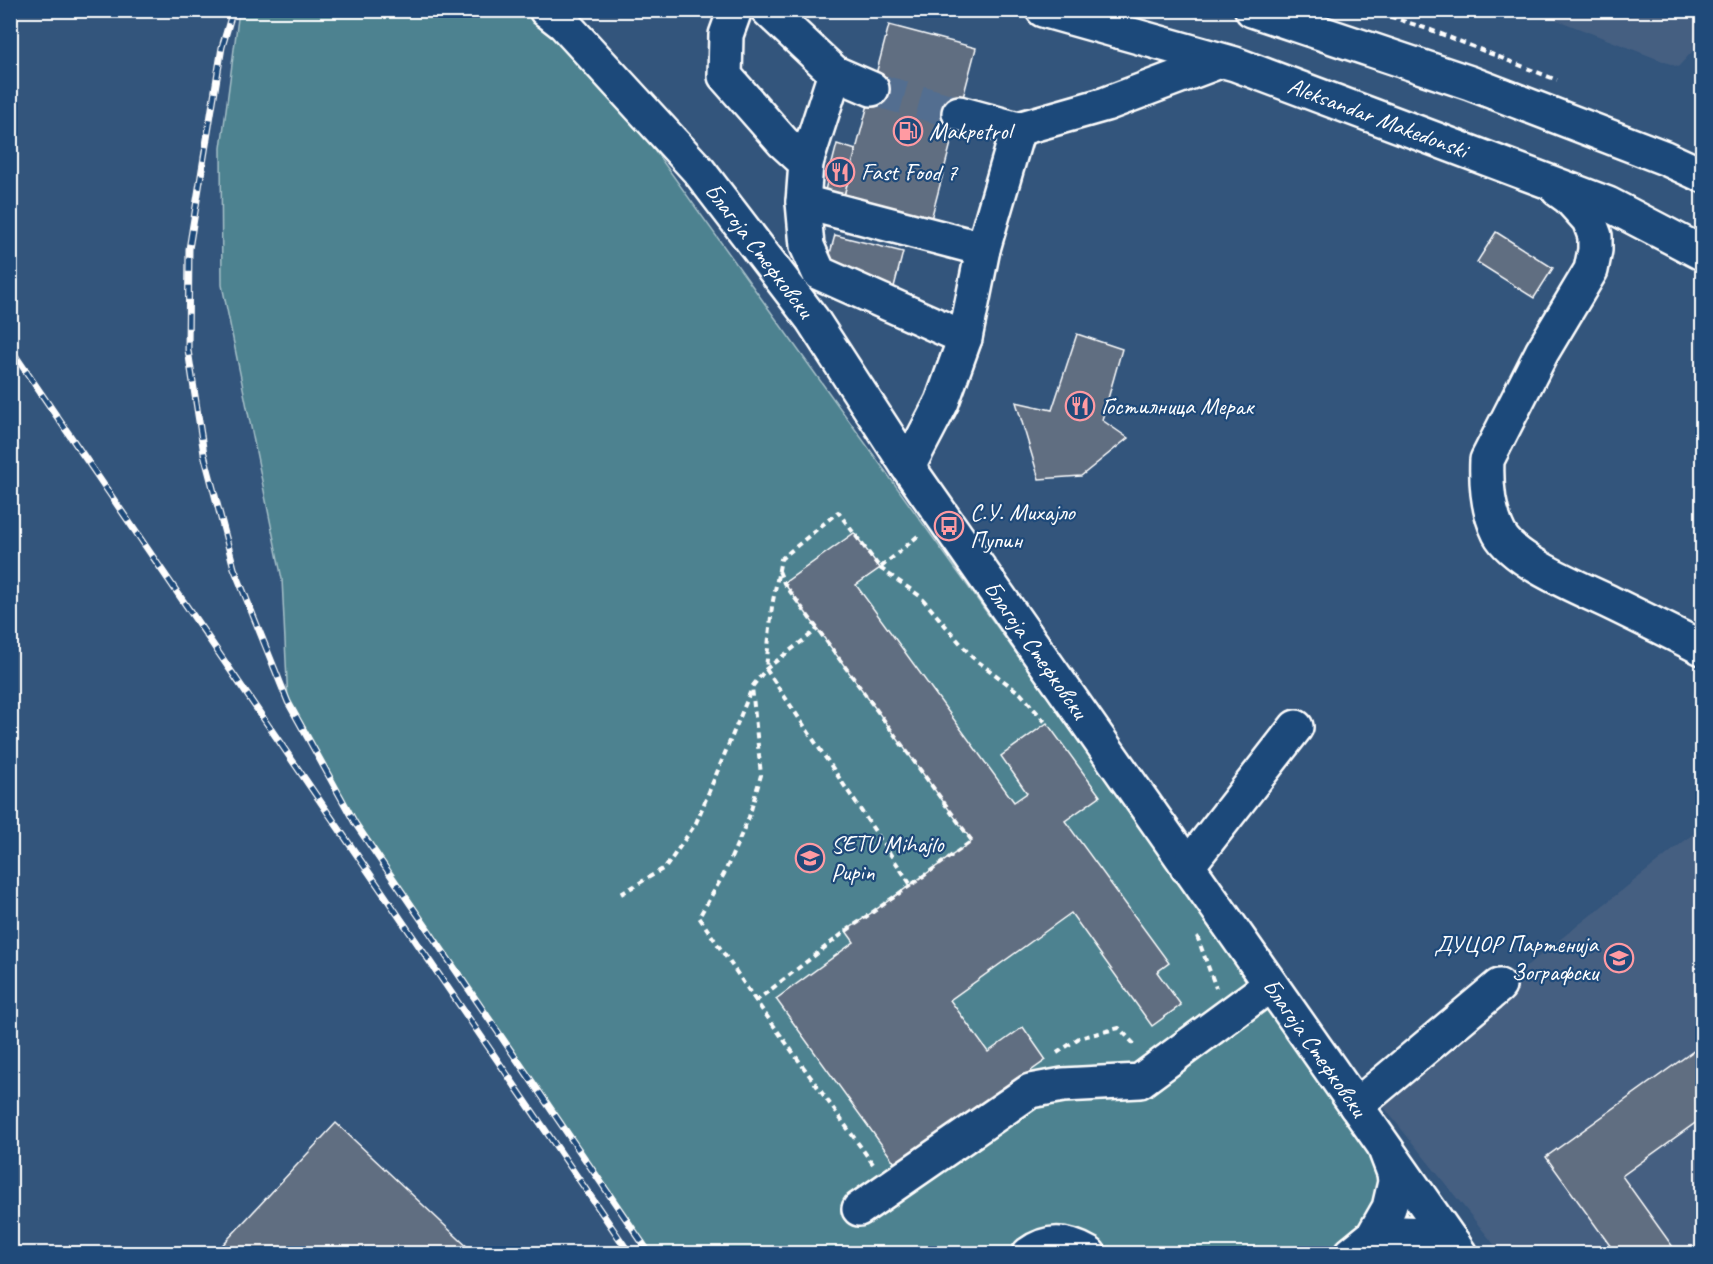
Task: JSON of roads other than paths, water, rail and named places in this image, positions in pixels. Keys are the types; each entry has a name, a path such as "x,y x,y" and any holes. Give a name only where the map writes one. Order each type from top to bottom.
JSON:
{"street":[{"name":"Благоја Стефковски","path":"546,10 564,24 699,171 812,319 908,467 1457,1248"},
{"path":"735,10 726,35 725,76 783,142 806,163"},
{"path":"768,10 835,73 872,89"},
{"name":"Aleksandar Makedonski","path":"1043,10 1220,62 1235,64 1608,204 1702,253"},
{"path":"1252,10 1470,82 1665,158 1702,175"},
{"path":"959,113 1018,129 1106,104 1220,62"},
{"path":"835,73 806,163 803,202 807,246 819,273 965,338"},
{"path":"908,467 942,402 965,338 982,249 1018,129"},
{"path":"1543,179 1569,198 1589,220 1596,236 1595,250 1591,270 1542,352 1487,460 1486,480 1493,514 1500,534 1512,548 1538,567 1702,648"},
{"path":"803,202 982,249"},
{"path":"1187,867 1296,727"},
{"path":"859,1209 1030,1091 1063,1085 1140,1081 1270,985"},
{"path":"1356,1106 1499,986"},
{"path":"1362,1245 1389,1208 1395,1182 1383,1144"},
{"path":"1362,1245 1390,1233 1413,1232 1457,1248"},
{"path":"1029,1254 1036,1248 1055,1243 1076,1246 1089,1254"}],"tunnel":[{"path":"872,89 959,113"}],"railway":[{"path":"233,10 222,47 189,249 188,350 204,454 234,568 288,702 355,823 650,1254"},
{"path":"10,348 630,1254"}],"place":[{"name":"Makpetrol","path":"908,131"},
{"name":"Fast Food 7","path":"840,172"},
{"name":"Гостилница Мерак","path":"1080,406"},
{"name":"С.У. Михајло Пупин","path":"949,526"},
{"name":"SETU Mihajlo Pupin","path":"810,858"},
{"name":"ДУЦОР Партенија Зографски","path":"1619,958"}]}
